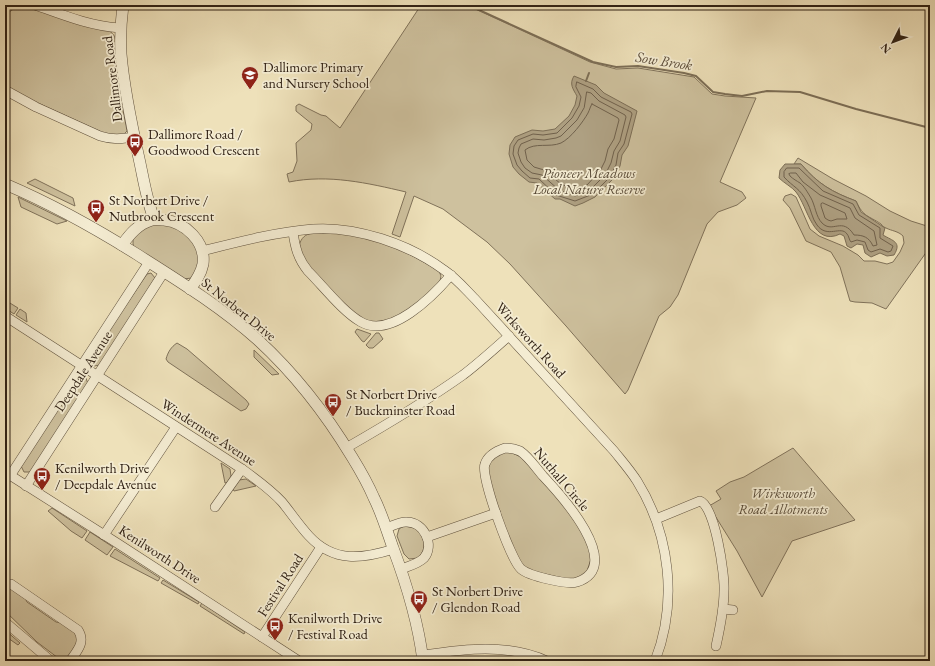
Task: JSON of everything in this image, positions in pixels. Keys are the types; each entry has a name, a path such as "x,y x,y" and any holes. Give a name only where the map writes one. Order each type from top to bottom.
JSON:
{"street":[{"path":"5,9 11,5"},
{"path":"35,5 89,24 120,28"},
{"name":"Dallimore Road","path":"122,5 120,28 124,78 134,137 149,206 154,219"},
{"path":"5,90 100,136 110,139 134,137"},
{"name":"St Norbert Drive","path":"5,184 61,209 149,262 190,289 258,340 284,367 326,417 346,448 374,497 402,569 414,611 423,658"},
{"path":"122,245 137,227 154,219 176,222 187,229 195,238 202,251 203,260 201,273 190,289"},
{"name":"Wirksworth Road","path":"202,251 293,232 314,229 337,230 381,239 414,252 435,263 451,275 475,299 618,456 637,480 656,519 664,547 667,568 668,595 666,619 655,661"},
{"path":"293,232 298,254 308,271 347,312 367,325 383,326 396,321 438,291 451,275"},
{"name":"Deepdale Avenue","path":"7,474 82,366 149,262"},
{"name":"Deepdale Avenue","path":"26,486 164,272"},
{"name":"Windermere Avenue","path":"5,316 242,469 276,496 307,535 321,547 336,555 356,558 394,549"},
{"path":"346,448 442,390 478,364 509,336"},
{"path":"104,535 176,427"},
{"name":"Nuthall Circle","path":"505,448 514,449 523,454 546,479 566,501 580,521 594,552 595,561 591,571 583,579 573,583 525,572 520,568 512,556 496,512 484,474 485,464 494,452 505,448"},
{"path":"215,507 242,469"},
{"name":"Kenilworth Drive","path":"7,474 299,661"},
{"path":"656,519 700,501 704,503 712,522 723,567 723,609 716,646"},
{"path":"427,537 496,512"},
{"path":"386,528 403,522 413,522 427,537 428,546 424,558 417,563 402,569"},
{"name":"Festival Road","path":"262,637 321,547"},
{"path":"5,584 10,584 78,630 82,636 81,643 70,661"},
{"path":"723,609 733,610"},
{"path":"5,622 51,661"},
{"path":"423,658 459,650 479,648 503,649 517,656 547,661"}],"green space":[{"path":"23,5 112,33 116,43 115,58 117,77 127,131 123,135 110,136 5,88 5,13 15,7"},
{"name":"Pioneer Meadows Local Nature Reserve","path":"421,5 467,5 590,62 616,69 638,68 694,77 712,94 756,98 720,182 742,192 746,198 737,205 718,212 707,224 678,295 670,307 659,316 625,394 510,264 487,242 443,209 414,196 400,237 392,234 406,192 363,183 333,179 289,182 287,174 293,172 297,161 296,143 311,130 312,124 296,111 296,106 299,104 326,116 340,128"},
{"path":"798,158 890,211 911,221 930,227 930,247 886,309 872,303 850,301 840,267 831,252 806,241 790,208 783,200 785,196 791,194 796,197 810,229 819,236 843,246 858,255 864,261 875,261 887,264 893,262 904,243 903,236 884,227 867,216 861,210 856,201 826,187 813,177 801,164 794,164"},
{"path":"35,179 73,198 75,206 27,183"},
{"path":"18,197 67,221 57,224 21,207"},
{"path":"168,223 192,237 200,260 193,278 182,279 134,247 134,238 142,227"},
{"path":"313,233 347,234 384,243 417,258 439,271 441,276 440,281 423,300 391,320 374,324 354,314 308,268 299,246 304,237"},
{"path":"151,273 155,278 101,365 94,366 90,362 90,358 147,274"},
{"path":"5,300 18,308 14,314 5,308"},
{"path":"20,309 26,313 27,322 16,315"},
{"path":"357,329 371,334 364,342 355,332"},
{"path":"376,333 379,333 383,339 373,348 369,348 366,345"},
{"path":"177,343 187,349 246,400 249,404 246,409 241,411 168,362 166,359 168,354 171,348"},
{"path":"254,350 279,374 272,375 254,357"},
{"path":"78,376 86,378 88,384 31,472 24,472 21,466"},
{"name":"Wirksworth Road Allotments","path":"793,448 855,520 792,541 762,597 737,551 709,506 721,499 716,491 730,482 744,477"},
{"path":"508,451 521,457 558,497 583,533 592,556 586,574 572,580 527,570 518,560 490,490 487,470 493,458"},
{"path":"221,463 230,469 231,476 228,482 225,483"},
{"path":"246,479 256,486 234,491 233,489 239,480"},
{"path":"52,508 87,531 82,538 71,531 48,511"},
{"path":"404,526 412,527 422,534 424,549 418,558 409,559 404,554 397,536 399,529"},
{"path":"90,532 113,547 107,555 85,540"},
{"path":"115,549 160,578 158,581 110,556"},
{"path":"163,580 199,602 198,604 161,583"},
{"path":"5,587 10,588 24,596 27,602 56,622 62,623 73,629 79,641 66,661 62,661 37,642 5,611"},
{"path":"202,603 245,632 244,634 200,606"},
{"path":"5,630 20,643 18,645 5,636"}],"water":[{"path":"574,76 596,85 604,93 637,111 628,146 622,155 620,166 612,180 595,197 575,206 560,199 555,199 537,183 529,182 513,167 509,154 510,145 515,137 532,130 543,131 555,129 569,116 575,105 577,96 572,84"},
{"path":"785,164 801,164 813,177 826,187 856,201 861,212 885,228 883,235 895,242 897,247 894,255 887,256 880,253 871,257 865,253 863,245 857,244 851,248 847,246 844,236 840,234 831,237 823,235 817,230 812,224 796,192 779,178 780,170"}],"waterway":[{"name":"Sow Brook","path":"468,5 593,62 616,67 638,66 684,73 696,76 713,92 725,94 742,96 767,91 800,92 856,109 930,128"},
{"path":"586,81 589,73"}],"place":[{"name":"Dallimore Primary and Nursery School","path":"250,90"},
{"name":"Dallimore Road / Goodwood Crescent","path":"135,157"},
{"name":"St Norbert Drive / Nutbrook Crescent","path":"96,223"},
{"name":"St Norbert Drive / Buckminster Road","path":"333,417"},
{"name":"Kenilworth Drive / Deepdale Avenue","path":"42,491"},
{"name":"St Norbert Drive / Glendon Road","path":"419,614"},
{"name":"Kenilworth Drive / Festival Road","path":"275,641"}]}
